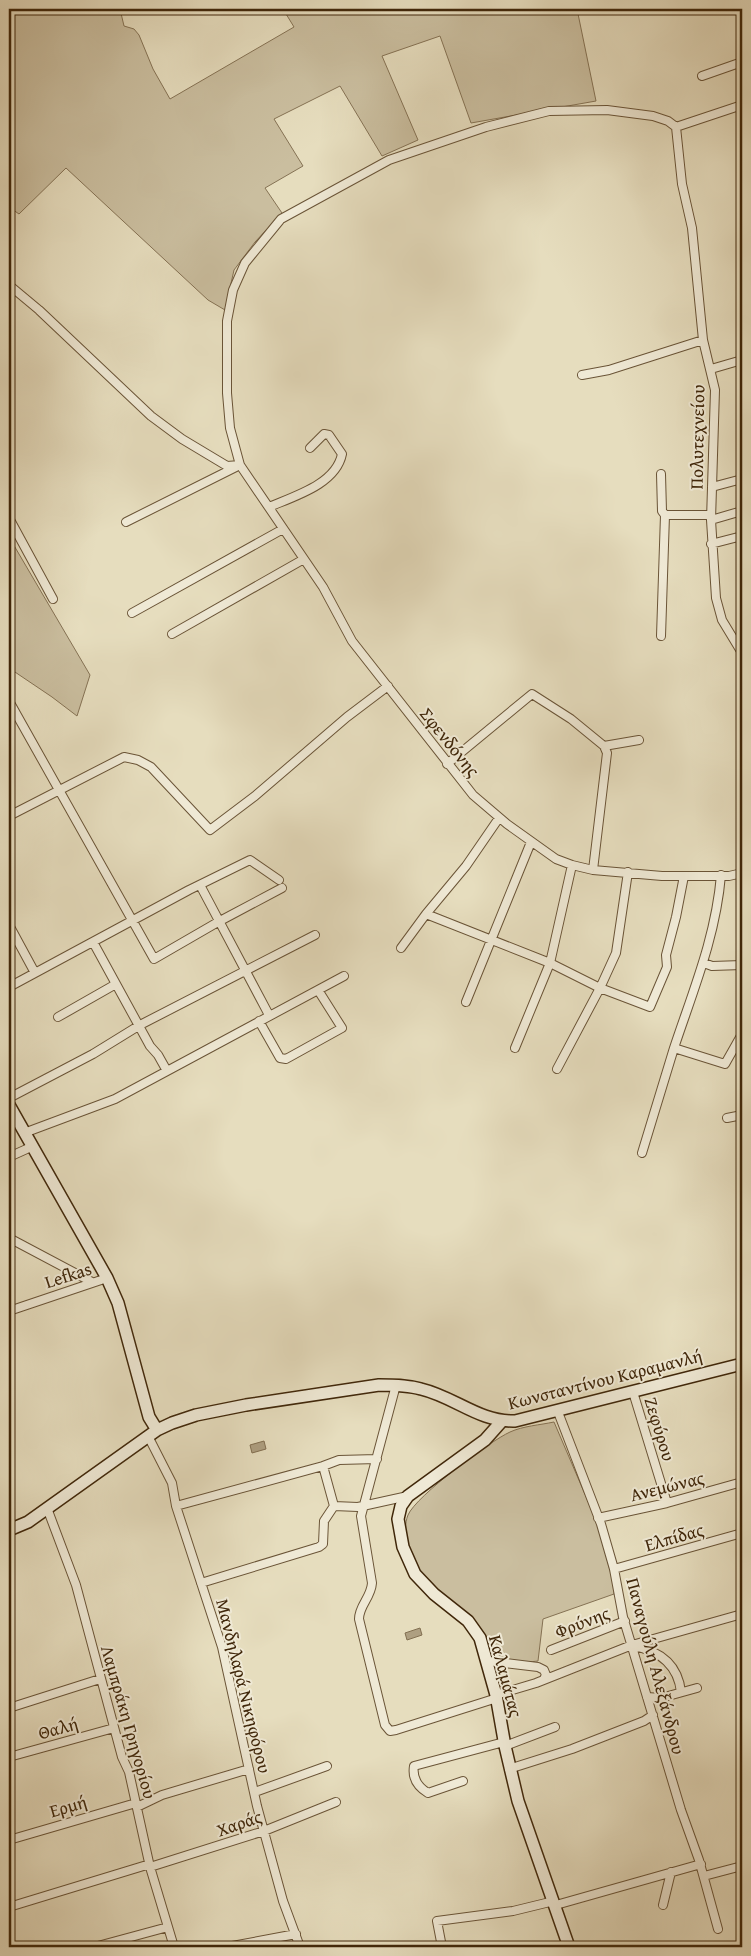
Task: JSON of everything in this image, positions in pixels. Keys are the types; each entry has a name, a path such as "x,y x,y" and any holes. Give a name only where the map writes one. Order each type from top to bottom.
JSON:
{"street":[{"path":"702,76 742,62"},
{"path":"676,127 742,105"},
{"name":"Σφενδόνης","path":"676,127 668,121 653,116 607,110 550,111 486,128 390,160 281,219 245,263 233,290 227,321 225,372 230,428 240,465 324,587 352,641 473,795 499,818 531,842 556,858 572,865 594,870 684,876 742,874"},
{"name":"Πολυτεχνείου","path":"676,127 682,184 692,228 703,340 712,369 715,390 716,415 711,544 716,598 722,620 742,654"},
{"path":"9,286 40,310 150,416 182,439 227,466 240,465"},
{"path":"582,375 609,370 703,340"},
{"path":"712,369 742,360"},
{"path":"269,507 298,495 335,472 342,454 329,435 324,434 310,448"},
{"path":"126,522 240,465"},
{"path":"661,474 665,515 661,636"},
{"path":"712,488 742,479"},
{"path":"665,515 711,517 742,511"},
{"path":"9,518 53,599"},
{"path":"132,613 283,529"},
{"path":"711,544 742,536"},
{"path":"172,634 304,559"},
{"path":"9,816 124,757 138,760 150,767 164,779 210,830 255,796 347,717 388,686"},
{"path":"447,764 532,694 571,719 604,746 607,754 594,870"},
{"path":"9,701 57,790 154,959 282,888"},
{"path":"604,746 639,740"},
{"path":"401,948 426,914 466,866 499,818"},
{"path":"466,1002 531,842"},
{"path":"9,987 131,920 250,860 280,880"},
{"path":"515,1048 550,963 572,865"},
{"path":"557,1069 600,988 616,953 628,872"},
{"path":"642,1153 674,1048 704,963 717,915 721,875"},
{"path":"426,914 550,963 600,988 650,1007 667,967 666,955 684,876"},
{"path":"200,885 269,1015"},
{"path":"9,925 35,973"},
{"path":"9,1098 77,1062 140,1025 315,936"},
{"path":"93,942 150,1046 158,1055 167,1071"},
{"path":"704,963 712,966 742,965"},
{"path":"24,1133 114,1098 344,976"},
{"path":"58,1017 116,984"},
{"path":"259,1021 280,1058 286,1059 342,1028 318,990"},
{"path":"674,1048 725,1064 742,1034"},
{"path":"9,1105 107,1278 118,1303 153,1433"},
{"path":"727,1118 742,1115"},
{"path":"9,1158 32,1146"},
{"path":"9,1238 92,1282"},
{"name":"Lefkas","path":"9,1311 107,1278"},
{"name":"Κωνσταντίνου Καραμανλή","path":"9,1530 28,1522 153,1433 196,1415 246,1405 379,1385 396,1385 422,1389 479,1416 502,1422 515,1422 742,1364"},
{"path":"396,1385 361,1516 372,1583 370,1594 359,1609 359,1619 385,1724 390,1731 521,1689 632,1645 742,1614"},
{"name":"Ζεφύρου","path":"633,1392 667,1503"},
{"name":"Παναγούλη Αλεξάνδρου","path":"558,1412 598,1518 614,1569 625,1621 681,1810 704,1876 718,1929"},
{"path":"334,1506 364,1506 408,1496 485,1440 502,1422"},
{"name":"Μανδηλαρά Νικηφόρου","path":"153,1433 172,1483 176,1506 222,1647 254,1792 283,1901 300,1947"},
{"path":"176,1506 339,1460 377,1460"},
{"path":"202,1583 319,1547 323,1544 324,1521 334,1506 323,1466"},
{"name":"Ανεμώνας","path":"598,1518 667,1503 742,1482"},
{"name":"Καλαμάτας","path":"408,1496 401,1506 398,1531 415,1574 434,1594 468,1621 480,1638 497,1697 504,1744 518,1802 569,1947"},
{"name":"Λαμπράκη Γρηγορίου","path":"47,1508 76,1585 100,1679 137,1805 150,1866 174,1947"},
{"name":"Ελπίδας","path":"614,1569 742,1533"},
{"name":"Φρύνης","path":"551,1650 625,1621"},
{"path":"632,1645 655,1652 671,1665 680,1682 681,1692"},
{"path":"488,1661 538,1667 544,1670 546,1675 544,1679"},
{"path":"9,1708 100,1679"},
{"path":"648,1697 661,1698 697,1688"},
{"path":"509,1769 572,1749 644,1721 653,1715"},
{"path":"463,1782 428,1793 416,1782 413,1773 414,1766 504,1744 555,1727"},
{"name":"Θαλή","path":"9,1757 114,1728"},
{"path":"254,1792 328,1766"},
{"name":"Ερμή","path":"9,1840 137,1805 162,1795 249,1769"},
{"name":"Χαράς","path":"9,1906 150,1866 264,1830 336,1802"},
{"path":"442,1947 437,1921 513,1911 555,1903 700,1864"},
{"path":"704,1876 742,1866"},
{"path":"663,1905 671,1872"},
{"path":"94,1947 168,1927"},
{"path":"227,1947 296,1934"}],"shaded area":[{"path":"9,9 120,9 124,26 134,29 139,35 153,69 170,99 294,27 283,9 577,9 596,101 471,123 440,36 382,56 418,140 382,156 340,86 274,119 303,166 265,188 282,213 255,242 234,270 225,310 208,300 66,168 19,214 9,207"},
{"path":"9,537 90,675 77,716 9,668"},
{"path":"554,1422 596,1520 615,1588 614,1594 543,1619 538,1661 526,1662 507,1659 496,1653 476,1623 425,1580 413,1560 408,1545 406,1522 414,1506 424,1495 454,1470 500,1437 515,1430"},
{"path":"264,1441 266,1449 252,1453 250,1445"},
{"path":"420,1628 422,1635 407,1640 405,1633"}]}
